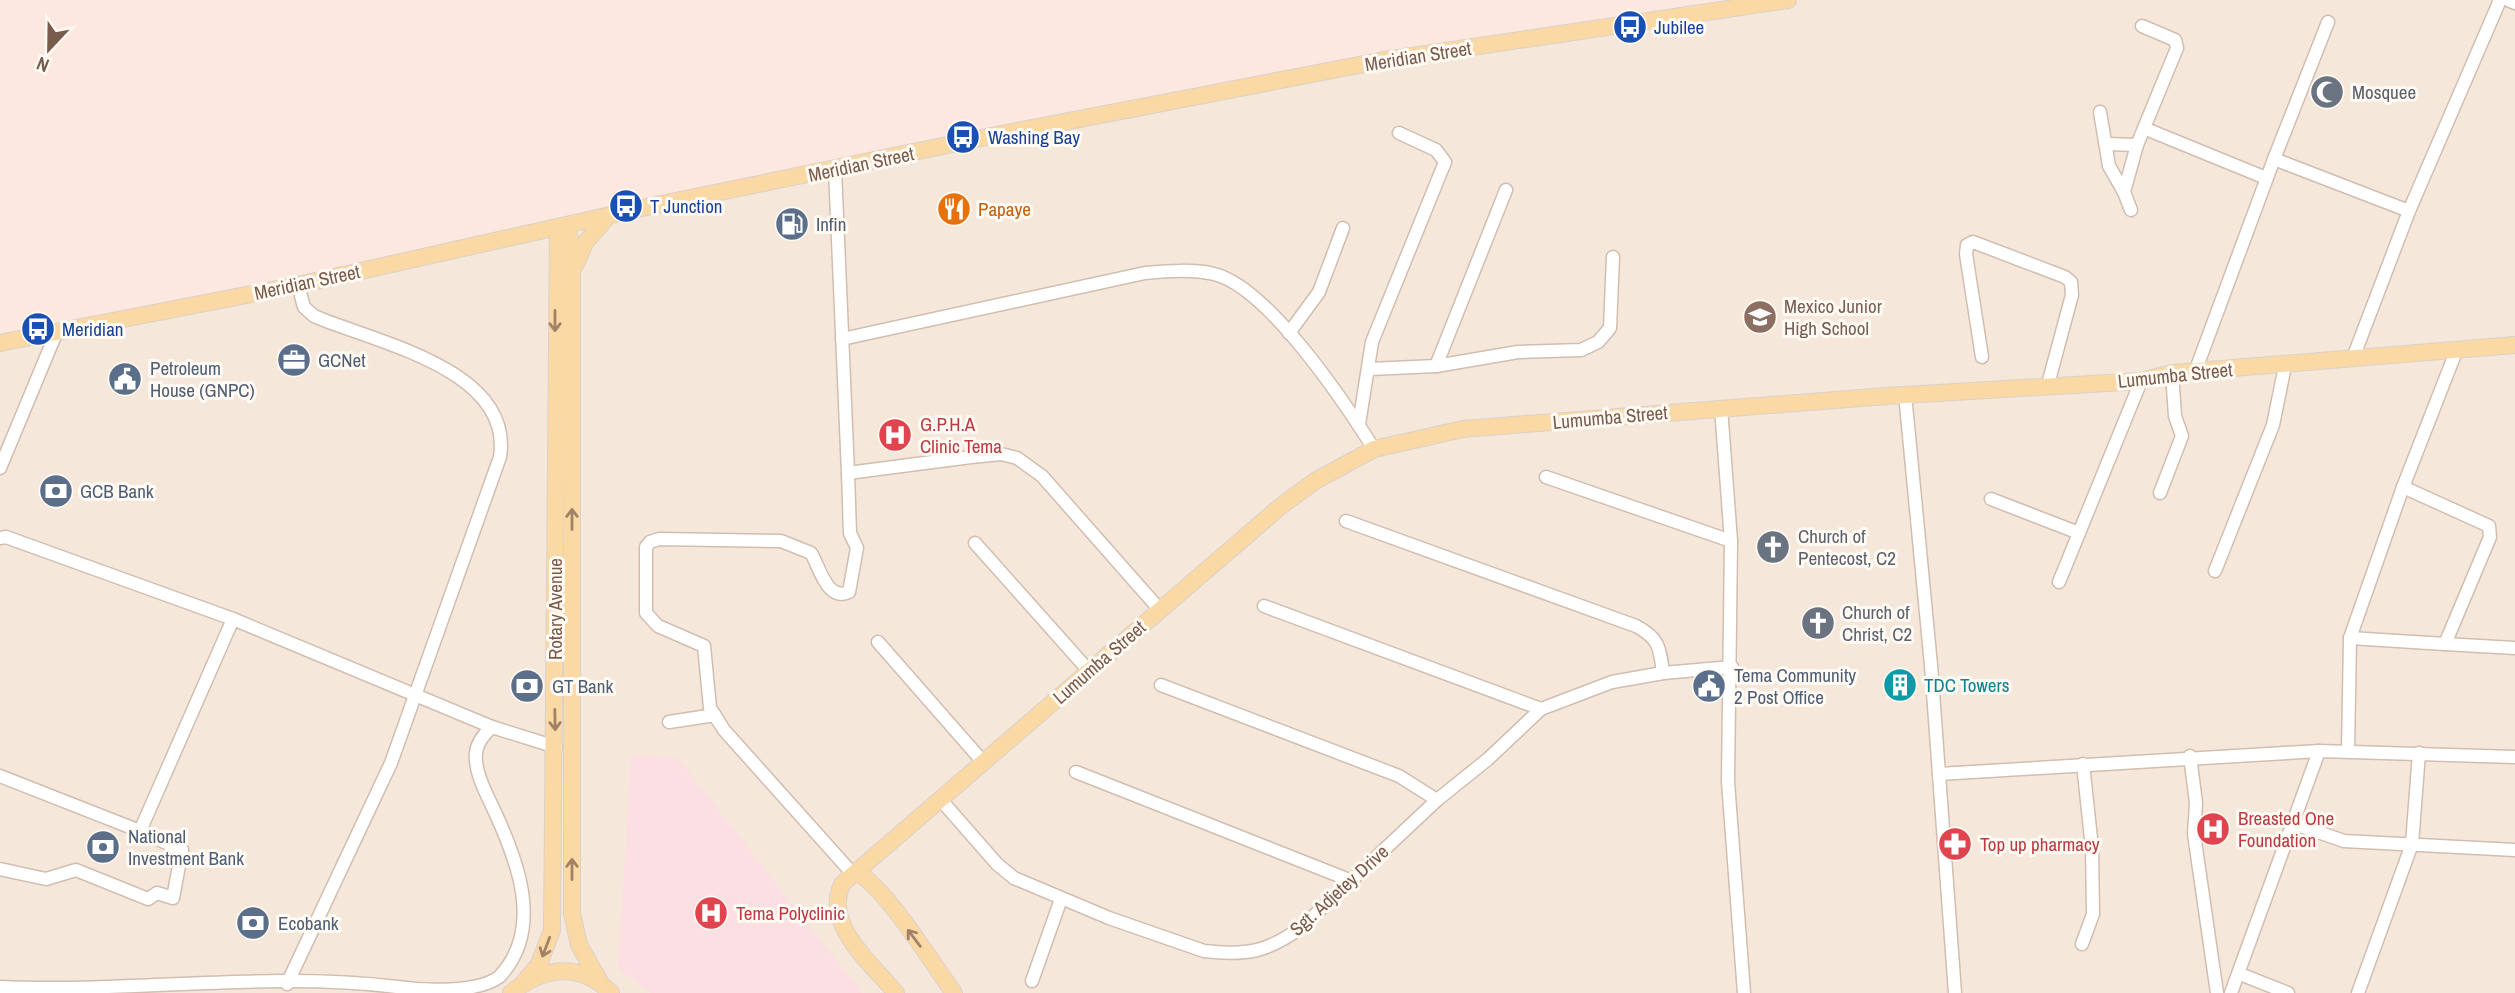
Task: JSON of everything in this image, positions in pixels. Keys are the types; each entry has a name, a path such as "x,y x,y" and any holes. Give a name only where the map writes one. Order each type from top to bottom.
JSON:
{"main road":[{"name":"Meridian Street","path":"0,343 298,285 608,215 986,137 1385,60 1733,4 1788,0"},
{"path":"531,234 564,274 608,215"},
{"name":"Rotary Avenue","path":"563,227 572,635 572,913 579,946 599,980 611,993"},
{"name":"Rotary Avenue","path":"524,982 539,964 552,930 556,747 554,634 564,274"},
{"name":"Lumumba Street","path":"854,872 1280,506 1315,481 1374,449 1463,429 1905,394 2048,384 2141,381 2172,373 2285,366 2515,345"},
{"path":"554,634 572,635"},
{"path":"897,993 849,936 837,915 837,894 854,872 867,878 954,993"},
{"path":"510,993 524,982 558,970 579,972 599,980"}],"street":[{"path":"2353,358 2409,211 2500,0"},
{"path":"2508,0 2515,3"},
{"path":"2194,372 2266,178 2328,22"},
{"path":"2124,192 2137,145 2146,129 2177,48 2175,40 2142,26"},
{"path":"2100,112 2109,166 2131,210"},
{"path":"2146,129 2266,178"},
{"path":"1359,425 1370,369 1372,342 1445,162 1436,150 1399,133"},
{"path":"2107,144 2137,145"},
{"path":"2274,159 2409,211"},
{"path":"835,170 845,449 850,533 857,548 853,586 843,595 827,587 811,553 781,541 659,539 650,541 646,547 646,613 658,626 704,646 707,692 715,715 746,757 854,872"},
{"path":"1436,366 1506,190"},
{"path":"1289,333 1319,292 1343,228"},
{"path":"1982,357 1966,254 1967,245 1973,242 2065,277 2071,282 2072,295 2048,384"},
{"path":"1370,369 1436,366 1517,352 1581,350 1598,342 1610,328 1613,257"},
{"path":"842,339 1145,273 1194,271 1216,274 1235,282 1252,295 1289,333 1374,449"},
{"path":"287,984 380,789 417,695 503,442 500,425 484,403 457,375 432,360 314,316 304,307 298,285"},
{"path":"0,468 57,331"},
{"path":"2348,751 2350,638 2403,487 2457,349"},
{"path":"2215,571 2273,425 2285,366"},
{"path":"2160,493 2182,436 2175,416 2172,373"},
{"path":"2059,582 2141,381"},
{"path":"1905,394 1939,774 1955,993"},
{"path":"1721,408 1731,541 1732,667 1728,782 1744,993"},
{"path":"848,473 1002,454 1017,458 1042,477 1160,610"},
{"path":"1546,477 1731,541"},
{"path":"2403,487 2489,527 2491,532 2445,644"},
{"path":"1991,499 2079,533"},
{"path":"1346,521 1636,626 1651,634 1660,645 1663,673"},
{"path":"0,538 6,537 73,558 233,620 492,727 556,747"},
{"path":"975,543 1089,671"},
{"path":"1264,606 1541,709"},
{"path":"140,831 233,620"},
{"path":"2350,638 2515,648"},
{"path":"878,642 983,762"},
{"name":"Sgt. Adjetey Drive","path":"941,800 1006,871 1033,888 1204,951 1233,954 1278,944 1352,881 1437,800 1488,759 1541,709 1612,682 1663,673 1732,667"},
{"path":"1161,685 1399,776 1437,800"},
{"path":"669,722 715,715"},
{"path":"0,987 68,990 374,984 447,992 481,987 498,979 523,932 523,908 516,864 476,764 479,744 492,727"},
{"path":"1939,774 2319,751 2515,757"},
{"path":"2231,993 2319,751"},
{"path":"2358,993 2412,844 2420,753"},
{"path":"2190,757 2196,803 2194,834 2217,993"},
{"path":"2082,944 2093,914 2092,848 2083,764"},
{"path":"1076,772 1352,881"},
{"path":"0,776 181,850 173,898 157,893 148,899 76,870 46,879 0,869"},
{"path":"2292,823 2344,841 2515,850"},
{"path":"1032,981 1061,899"},
{"path":"2240,974 2288,993"}],"shaded area":[{"path":"0,0 1781,0 1305,78 0,345"},
{"path":"1781,0 2515,0 2515,993 0,993 0,345 1305,78"},
{"name":"Tema Polyclinic","path":"631,755 678,758 862,993 651,993 618,969"}],"place":[{"name":"Jubilee","path":"1630,27"},
{"name":"Mosquee","path":"2327,92"},
{"name":"Washing Bay","path":"963,137"},
{"name":"T Junction","path":"626,206"},
{"name":"Papaye","path":"954,209"},
{"name":"Infin","path":"792,224"},
{"name":"Mexico Junior High School","path":"1760,317"},
{"name":"Meridian","path":"38,329"},
{"name":"GCNet","path":"294,360"},
{"name":"Petroleum House (GNPC)","path":"125,379"},
{"name":"G.P.H.A Clinic Tema","path":"895,435"},
{"name":"GCB Bank","path":"56,491"},
{"name":"Church of Pentecost, C2","path":"1773,547"},
{"name":"Church of Christ, C2","path":"1818,623"},
{"name":"TDC Towers","path":"1900,685"},
{"name":"GT Bank","path":"527,686"},
{"name":"Tema Community 2 Post Office","path":"1709,686"},
{"name":"Breasted One Foundation","path":"2213,829"},
{"name":"Top up pharmacy","path":"1955,844"},
{"name":"National Investment Bank","path":"103,847"},
{"name":"Tema Polyclinic","path":"711,913"},
{"name":"Ecobank","path":"253,923"}]}
